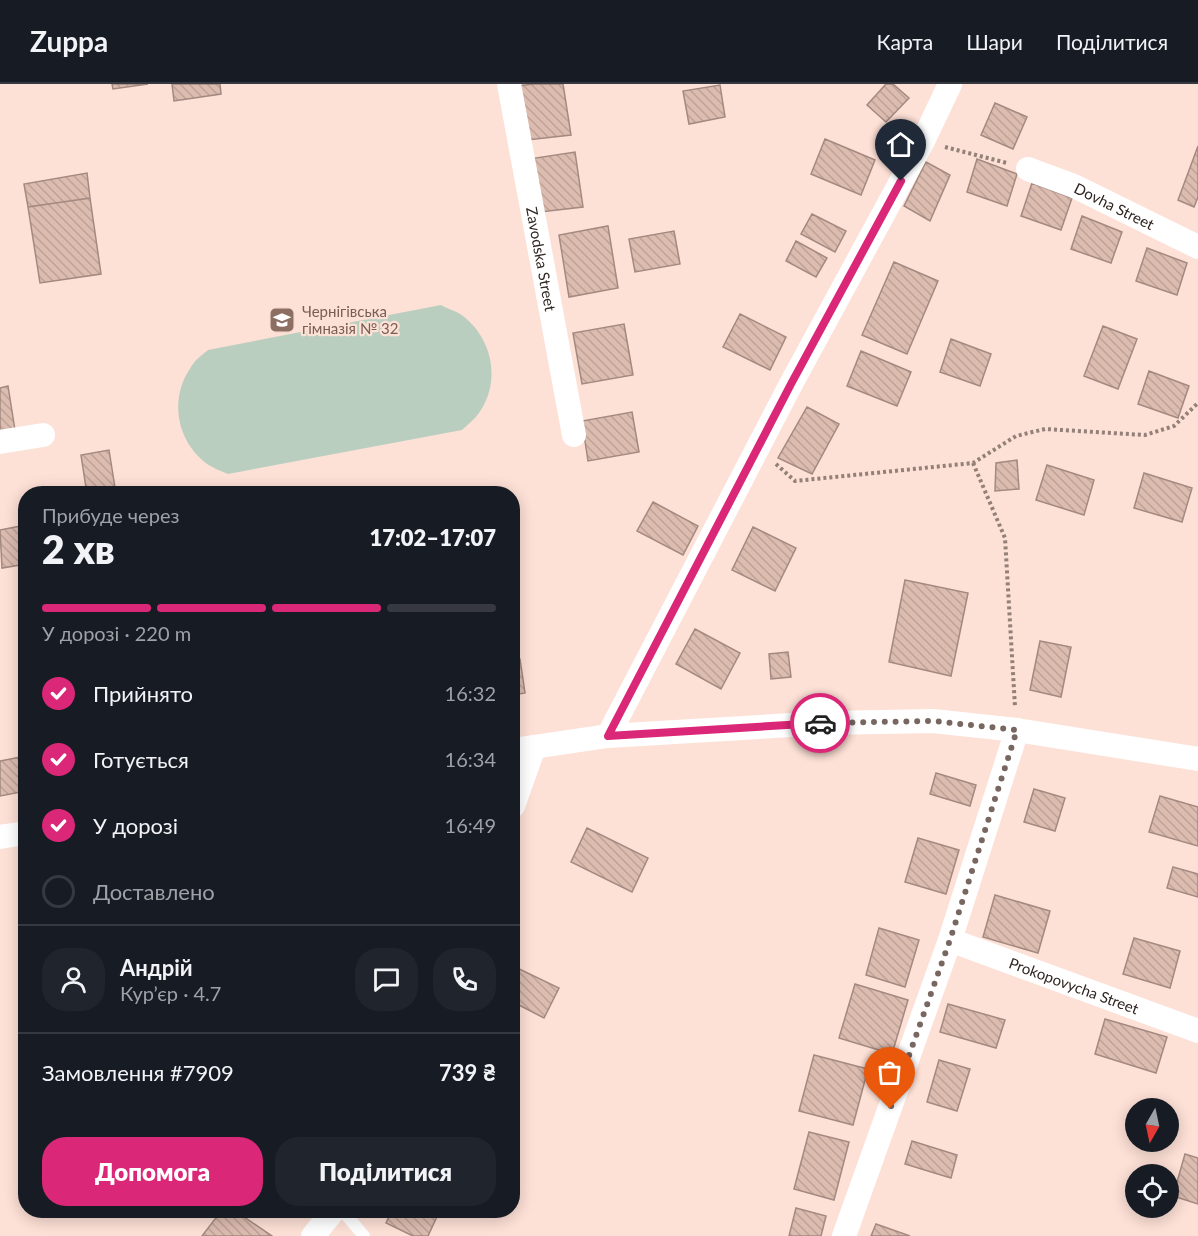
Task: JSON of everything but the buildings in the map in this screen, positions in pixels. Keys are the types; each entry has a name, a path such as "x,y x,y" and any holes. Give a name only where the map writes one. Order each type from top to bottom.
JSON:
{"street":[{"name":"Zavodska Street","path":"509,84 574,435"},
{"path":"608,736 755,453 923,141 950,84"},
{"name":"Dovha Street","path":"1028,169 1074,186 1198,247"},
{"path":"0,442 43,435"},
{"path":"520,766 523,748 608,736 825,723 933,721 1017,730 1198,759"},
{"path":"844,1236 950,940 1017,730"},
{"path":"0,837 18,834"},
{"name":"Prokopovycha Street","path":"950,940 1198,1031"},
{"path":"313,1236 328,1218"}],"lane":[{"path":"349,1218 364,1236"}],"path":[{"path":"923,141 1028,169"},
{"path":"755,453 774,462 795,481 973,463 1016,436 1045,429 1145,435 1174,426 1198,403"},
{"path":"973,463 1005,538 1017,730"}],"green space":[{"path":"441,305 461,314 473,325 481,336 491,361 492,375 486,401 477,416 462,430 228,474 207,464 188,444 179,419 180,392 184,379 193,364 208,350"}],"way so far":[{"path":"820,723 933,721 1017,730 950,940 890,1109"}],"place":[{"name":"Чернігівська гімназія № 32","path":"282,320"}],"route":[{"path":"820,723 608,736 791,384 901,181"}]}
